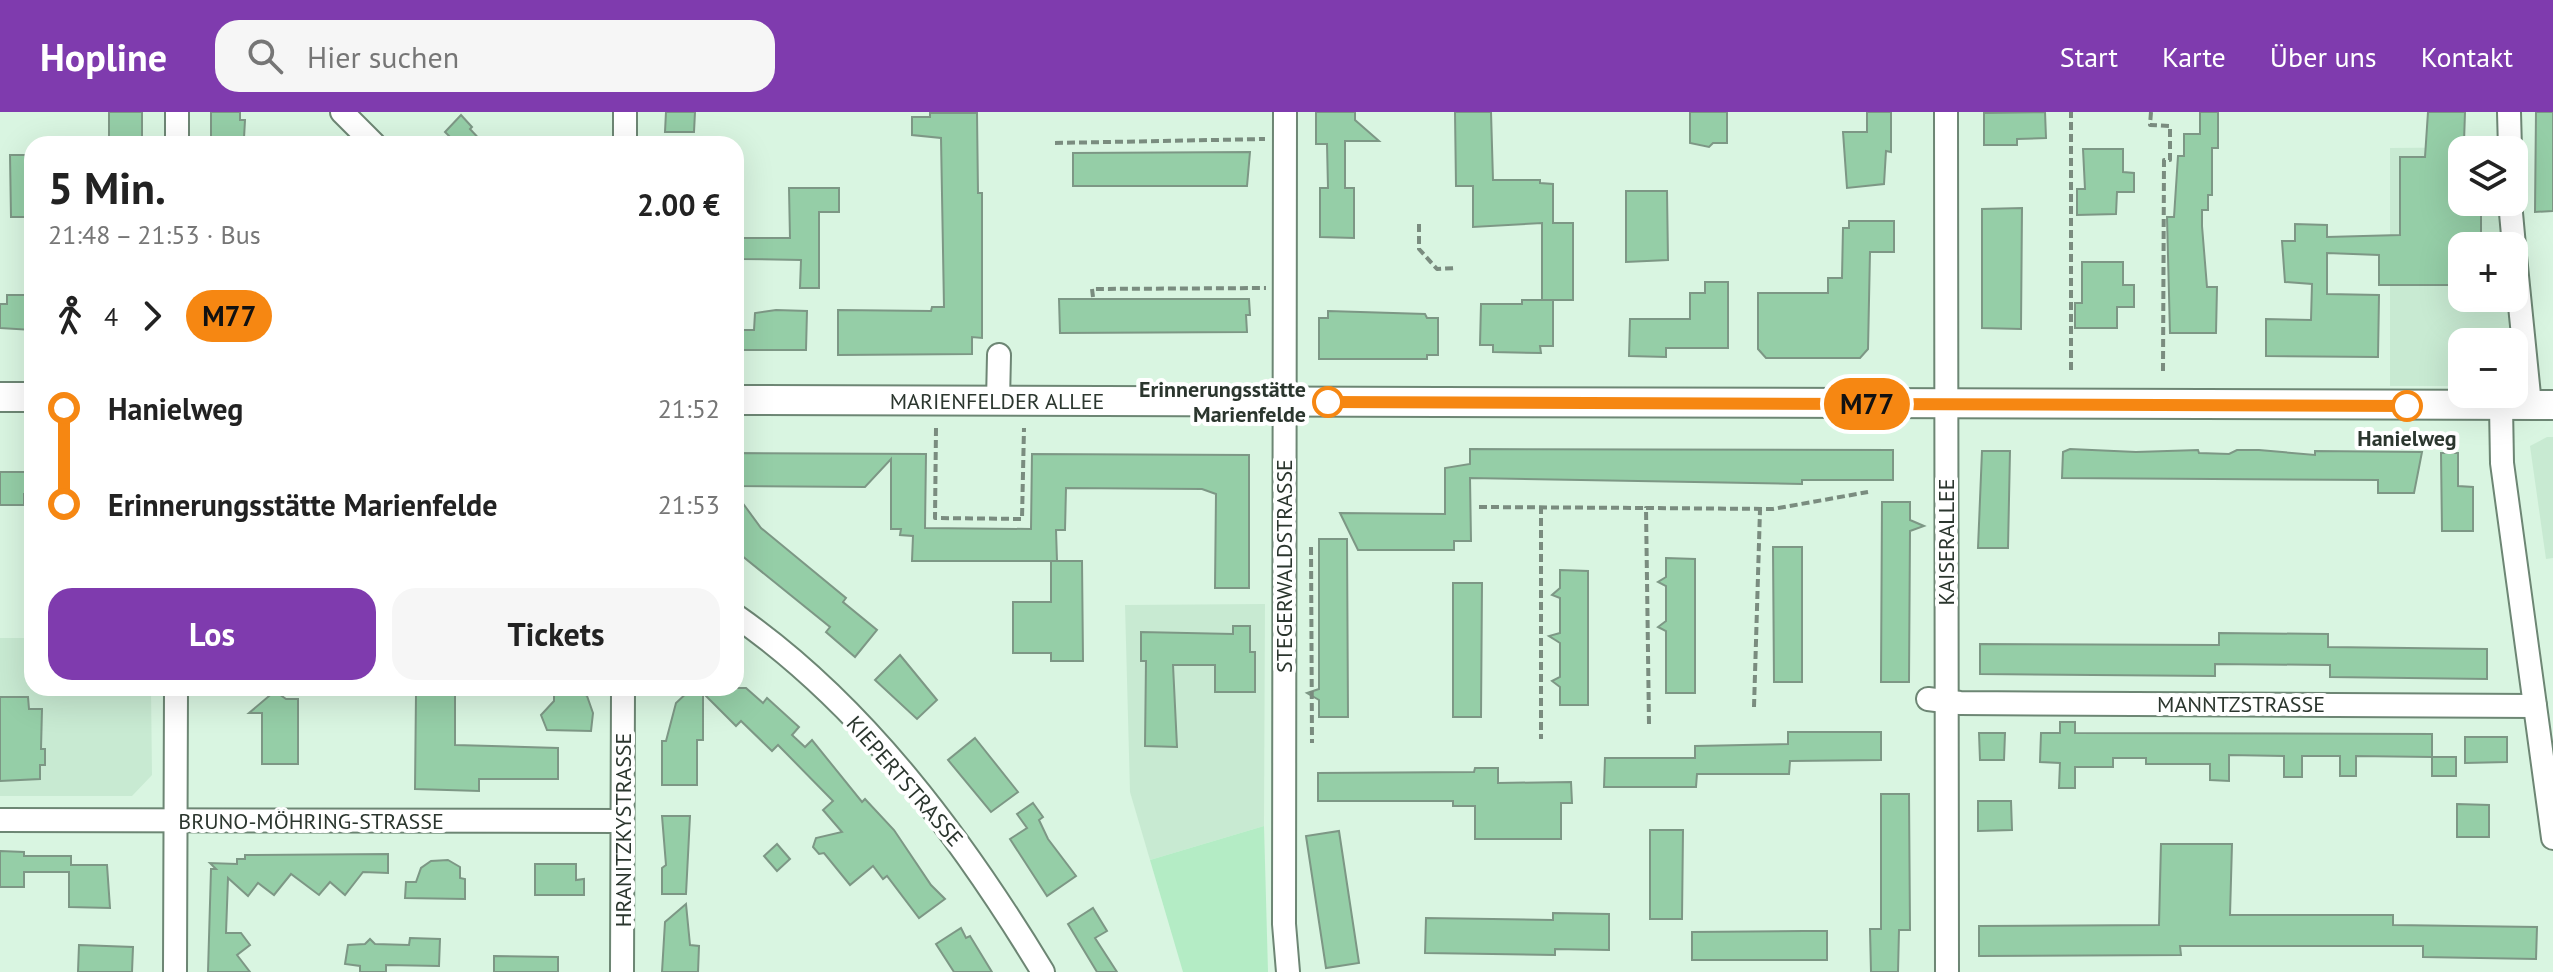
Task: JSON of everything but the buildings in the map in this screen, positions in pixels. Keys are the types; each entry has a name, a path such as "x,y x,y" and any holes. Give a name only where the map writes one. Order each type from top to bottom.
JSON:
{"main road":[{"path":"0,397 24,397"},
{"name":"MARIENFELDER ALLEE","path":"744,400 2448,406"}],"street":[{"path":"177,112 177,136"},
{"path":"342,112 366,136"},
{"path":"625,112 625,136"},
{"name":"STEGERWALDSTRASSE","path":"1285,112 1284,402 1299,743 1284,924 1288,972"},
{"name":"KAISERALLEE","path":"1946,112 1946,404 1937,701 1947,972"},
{"path":"2509,112 2510,136"},
{"path":"2525,312 2541,405"},
{"path":"998,401 999,355"},
{"path":"2501,408 2500,443 2553,838"},
{"name":"KIEPERTSTRASSE","path":"744,623 812,679 915,788 972,860 1043,972"},
{"path":"175,972 176,696"},
{"name":"HRANITZKYSTRASSE","path":"622,972 623,696"},
{"name":"MANNTZSTRASSE","path":"1937,701 2535,706"},
{"name":"BRUNO-MÖHRING-STRASSE","path":"0,820 622,821"}],"path":[{"path":"2071,112 2071,370"},
{"path":"2151,112 2150,125 2170,126 2170,160 2164,160 2163,371"},
{"path":"1055,143 1266,139"},
{"path":"1221,140 1221,150"},
{"path":"1154,141 1154,150"},
{"path":"1096,143 1097,151"},
{"path":"1419,224 1419,249 1437,269 1456,268"},
{"path":"1093,297 1092,289 1267,288"},
{"path":"1159,289 1159,297"},
{"path":"1220,289 1220,297"},
{"path":"936,428 935,518 1022,519 1024,428"},
{"path":"1479,507 1760,510 1793,507 1868,492"},
{"path":"1541,506 1541,739"},
{"path":"1646,508 1649,724"},
{"path":"1754,707 1760,510"},
{"path":"1299,743 1311,547"}],"shaded area":[{"path":"2448,147 2448,216 2504,216 2506,232 2448,232 2448,312 2512,312 2513,328 2448,328 2448,386 2390,386 2390,148"},
{"path":"2553,437 2553,558 2546,559 2530,446"},
{"path":"1265,604 1264,826 1150,860 1130,792 1125,605"},
{"path":"0,638 24,638 24,696 151,696 152,775 132,796 0,796"},
{"path":"1264,826 1268,972 1183,972 1150,860"}],"bus line":[{"name":"M77","path":"1328,402 2407,406"}],"place":[{"name":"Erinnerungsstätte Marienfelde","path":"1328,402"},
{"name":"Hanielweg","path":"2407,406"}]}
